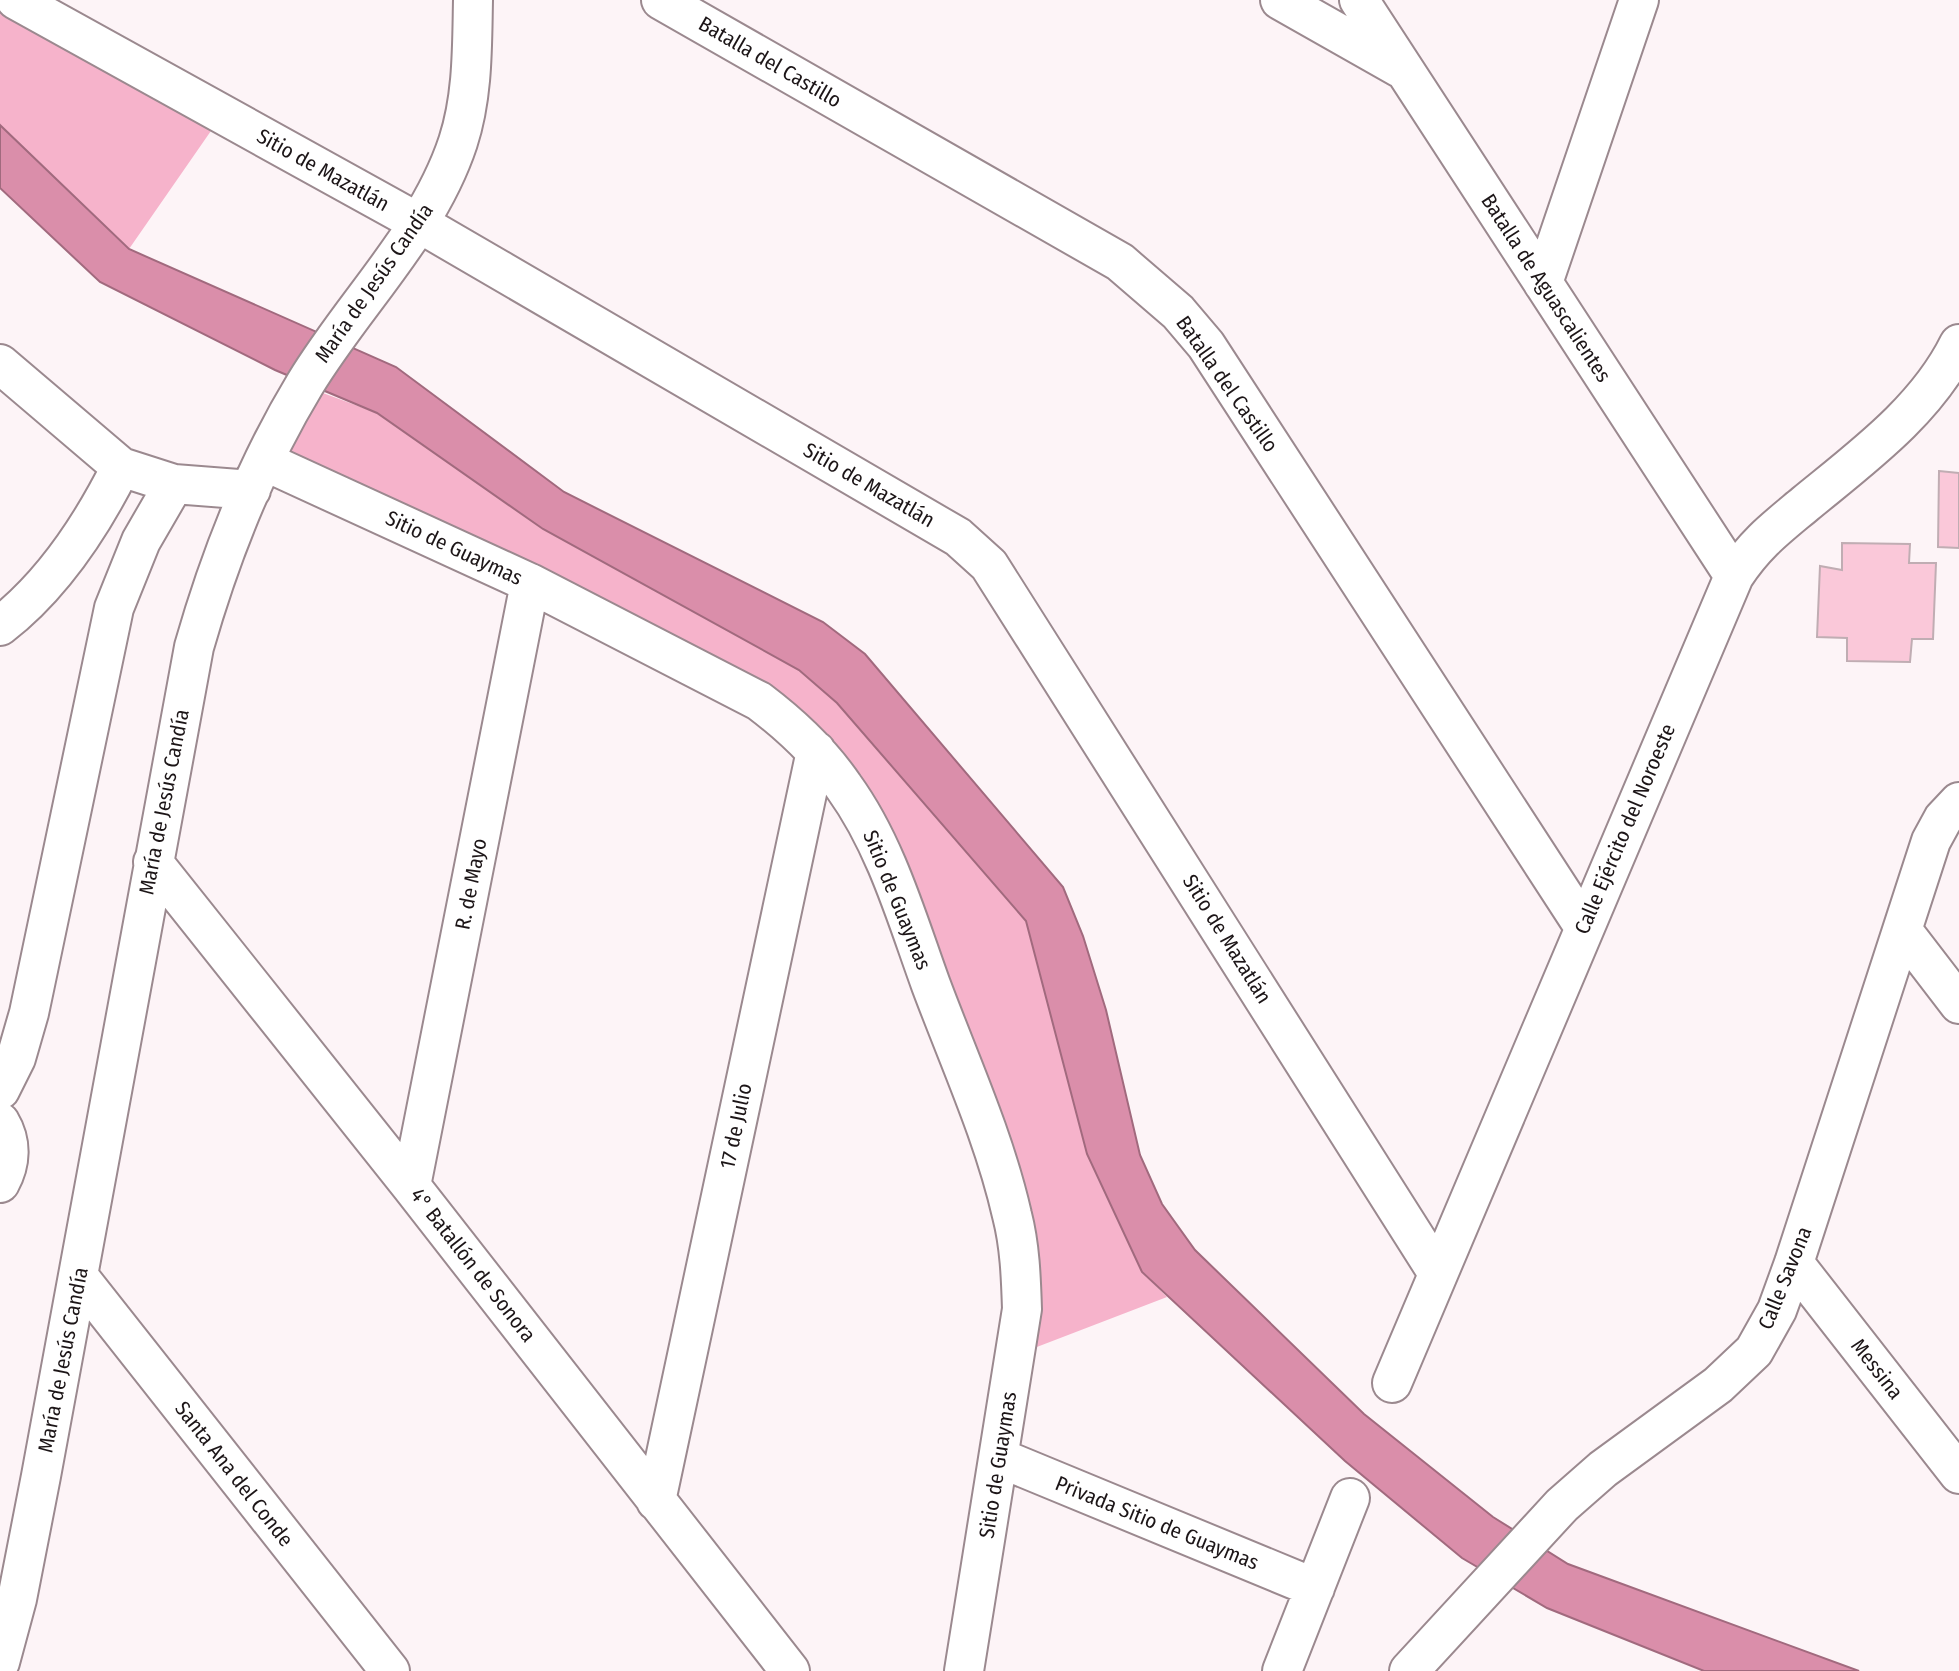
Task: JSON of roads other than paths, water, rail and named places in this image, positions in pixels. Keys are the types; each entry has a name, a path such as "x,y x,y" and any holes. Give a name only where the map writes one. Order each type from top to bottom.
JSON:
{"street":[{"name":"Sitio de Mazatlán","path":"16,0 80,18 419,222 958,537 989,565 1437,1272"},
{"name":"María de Jesús Candía","path":"0,1662 17,1599 79,1277 194,647 226,547 257,475 304,386 336,335 419,222 443,179 458,141 467,102 473,0"},
{"name":"Batalla del Castillo","path":"661,0 1120,262 1178,312 1206,345 1584,927"},
{"path":"1280,0 1405,70"},
{"name":"Batalla de Aguascalientes","path":"1359,0 1734,576"},
{"path":"1543,283 1639,0"},
{"name":"Calle Ejército del Noroeste","path":"1392,1383 1734,576 1753,547 1918,406 1948,365 1959,344"},
{"path":"0,364 121,467 174,484 257,475"},
{"path":"0,626 48,581 105,498 121,467"},
{"name":"Sitio de Guaymas","path":"257,475 530,583 759,701 792,727 816,751 845,787 868,825 894,885 999,1167 1013,1215 1020,1262 1022,1309 964,1671"},
{"path":"0,1090 16,1058 29,1013 114,608 141,541 174,484"},
{"name":"R. de Mayo","path":"411,1186 530,583"},
{"name":"17 de Julio","path":"656,1501 816,751"},
{"name":"Calle Savona","path":"1409,1671 1562,1505 1603,1469 1718,1385 1754,1350 1777,1310 1794,1263 1931,841 1959,802"},
{"name":"4° Batallón de Sonora","path":"153,862 411,1186 790,1671"},
{"path":"1903,931 1959,1004"},
{"path":"0,1122 6,1133 9,1151 8,1166 0,1183"},
{"name":"Messina","path":"1794,1263 1959,1474"},
{"name":"Santa Ana del Conde","path":"79,1277 390,1671"},
{"name":"Privada Sitio de Guaymas","path":"1000,1458 1315,1588"},
{"path":"1282,1671 1350,1498"}]}
